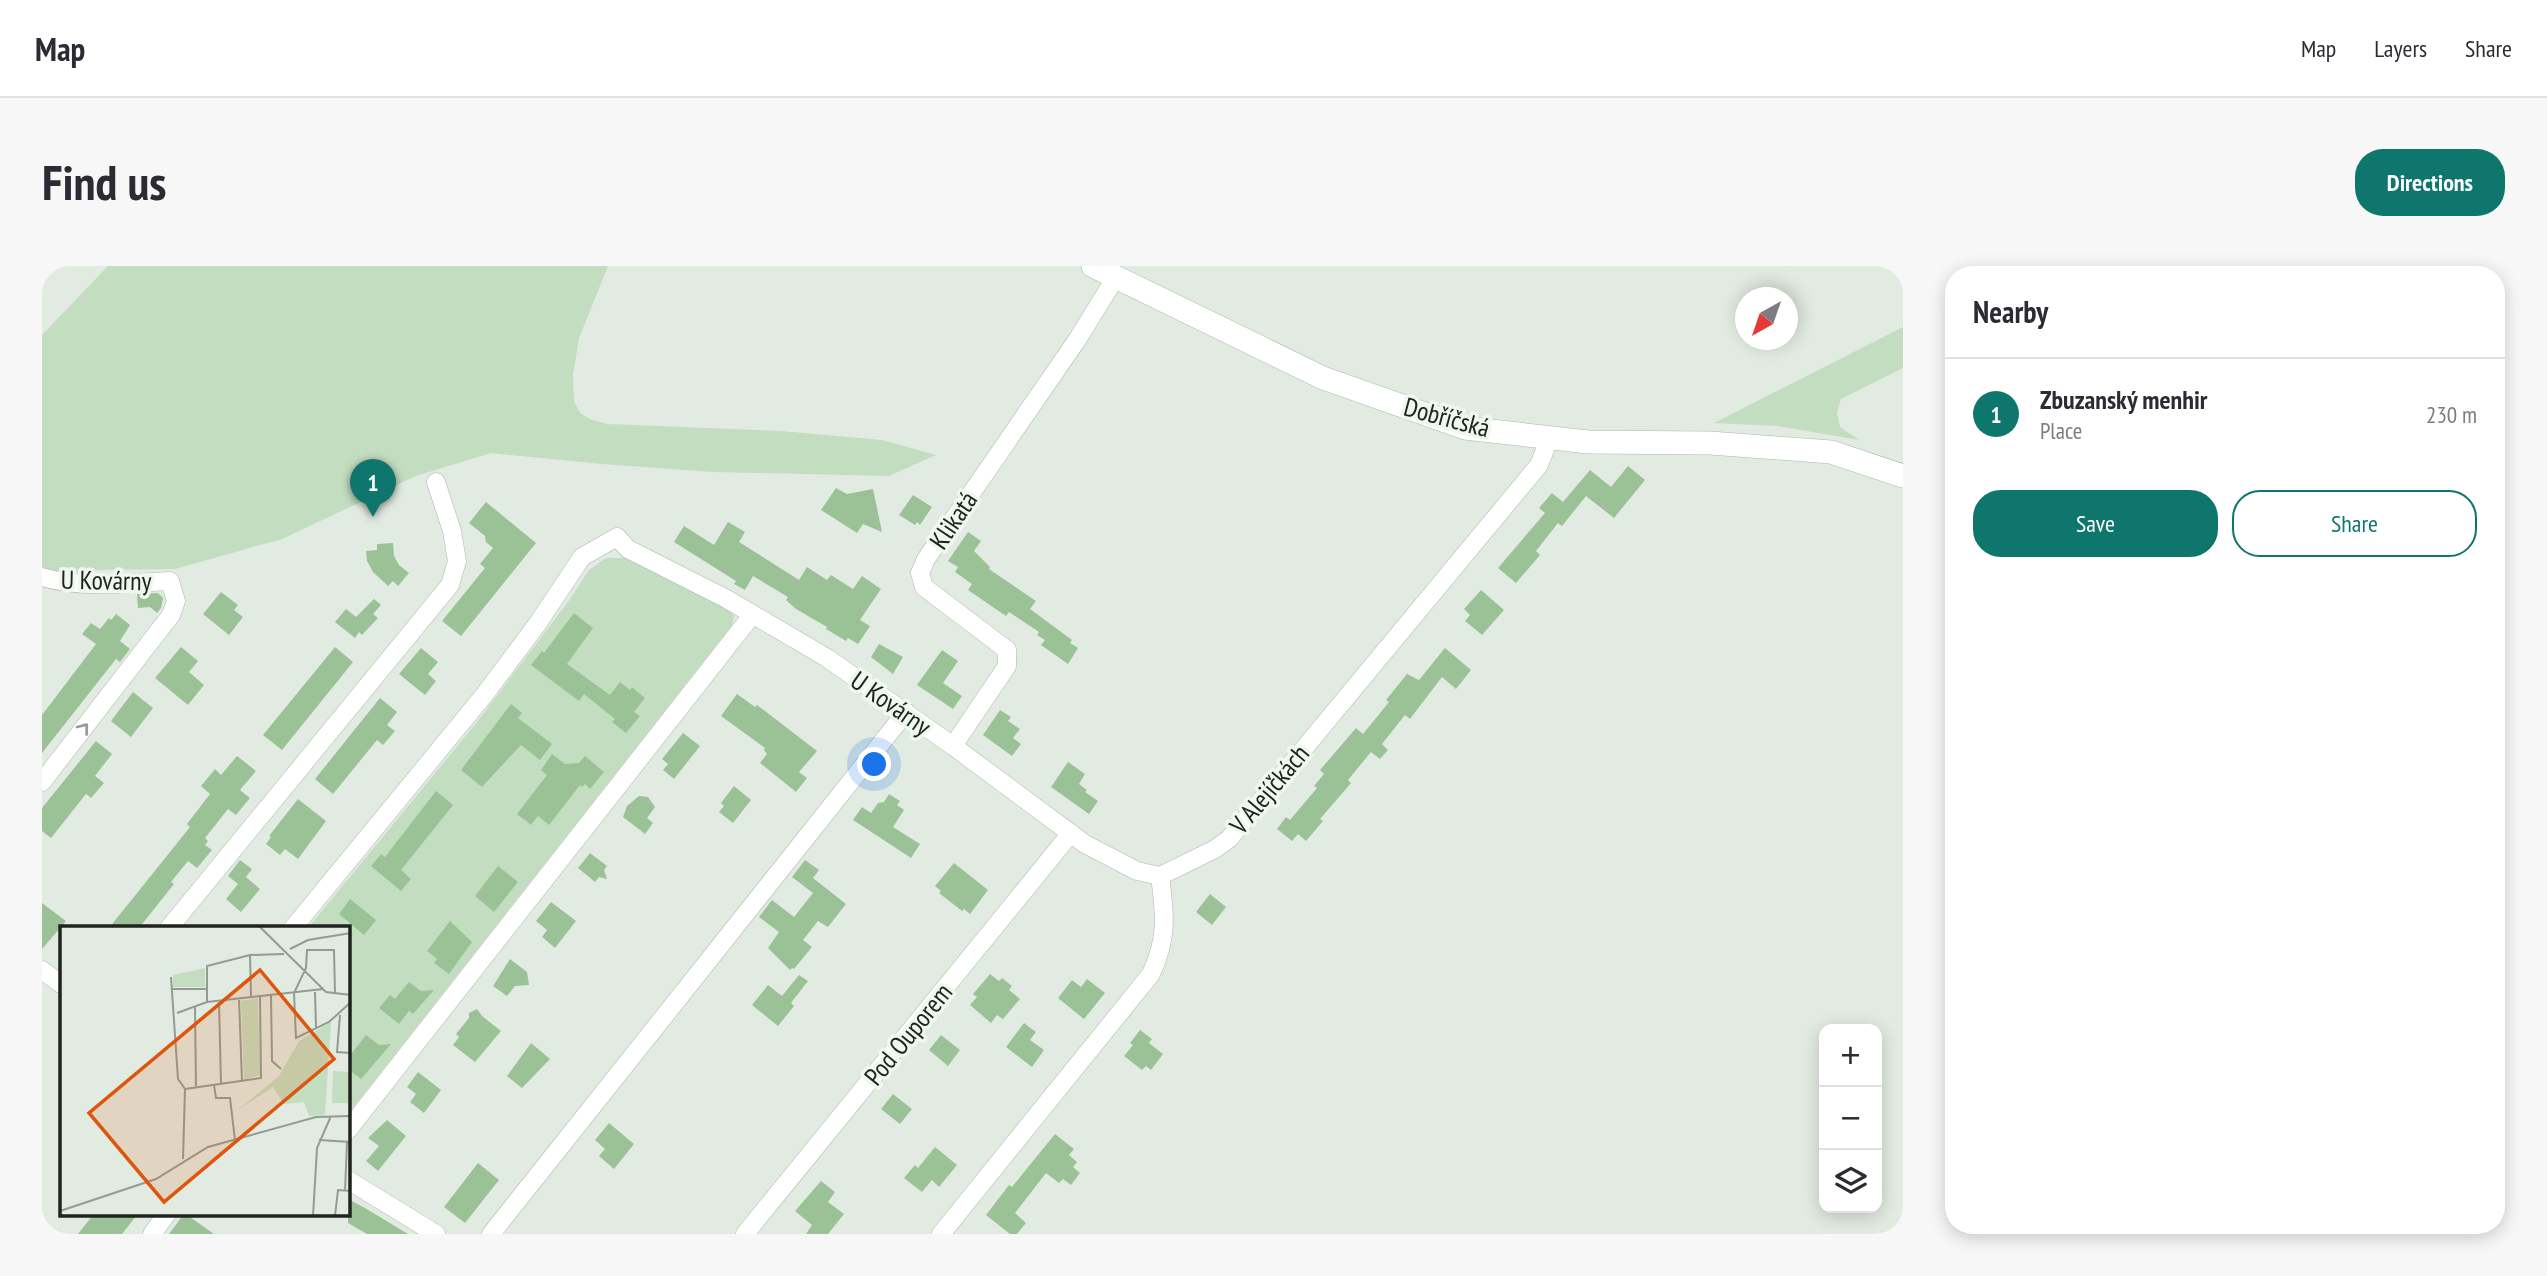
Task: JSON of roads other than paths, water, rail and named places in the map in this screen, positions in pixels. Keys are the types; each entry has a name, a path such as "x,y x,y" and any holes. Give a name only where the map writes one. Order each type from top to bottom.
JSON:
{"street":[{"name":"Dobříčská","path":"1093,266 1323,378 1465,428 1588,442 1710,443 1831,452 1903,476"},
{"name":"Klikatá","path":"953,746 1007,666 1007,650 924,587 920,573 926,559 1077,340 1116,277"},
{"name":"V Alejíčkách","path":"1160,876 1215,849 1229,839 1539,465 1550,438"},
{"path":"171,926 450,584 457,561 452,531 436,482"},
{"name":"U Kovárny","path":"295,926 485,694 538,623 582,556 617,537 628,549 753,614 827,658 906,712 1085,844 1137,871 1160,876"},
{"name":"U Kovárny","path":"42,577 57,582 170,582 176,601 171,615 42,782"},
{"path":"350,1127 753,614"},
{"path":"491,1234 906,712"},
{"name":"Pod Ouporem","path":"745,1234 1071,833"},
{"path":"941,1234 1151,974 1164,941 1165,918 1160,876"},
{"path":"42,970 60,983"},
{"path":"350,1181 436,1234"},
{"path":"152,1234 165,1216"}],"place":[{"name":"Zbuzanský menhir","path":"373,517"}]}
